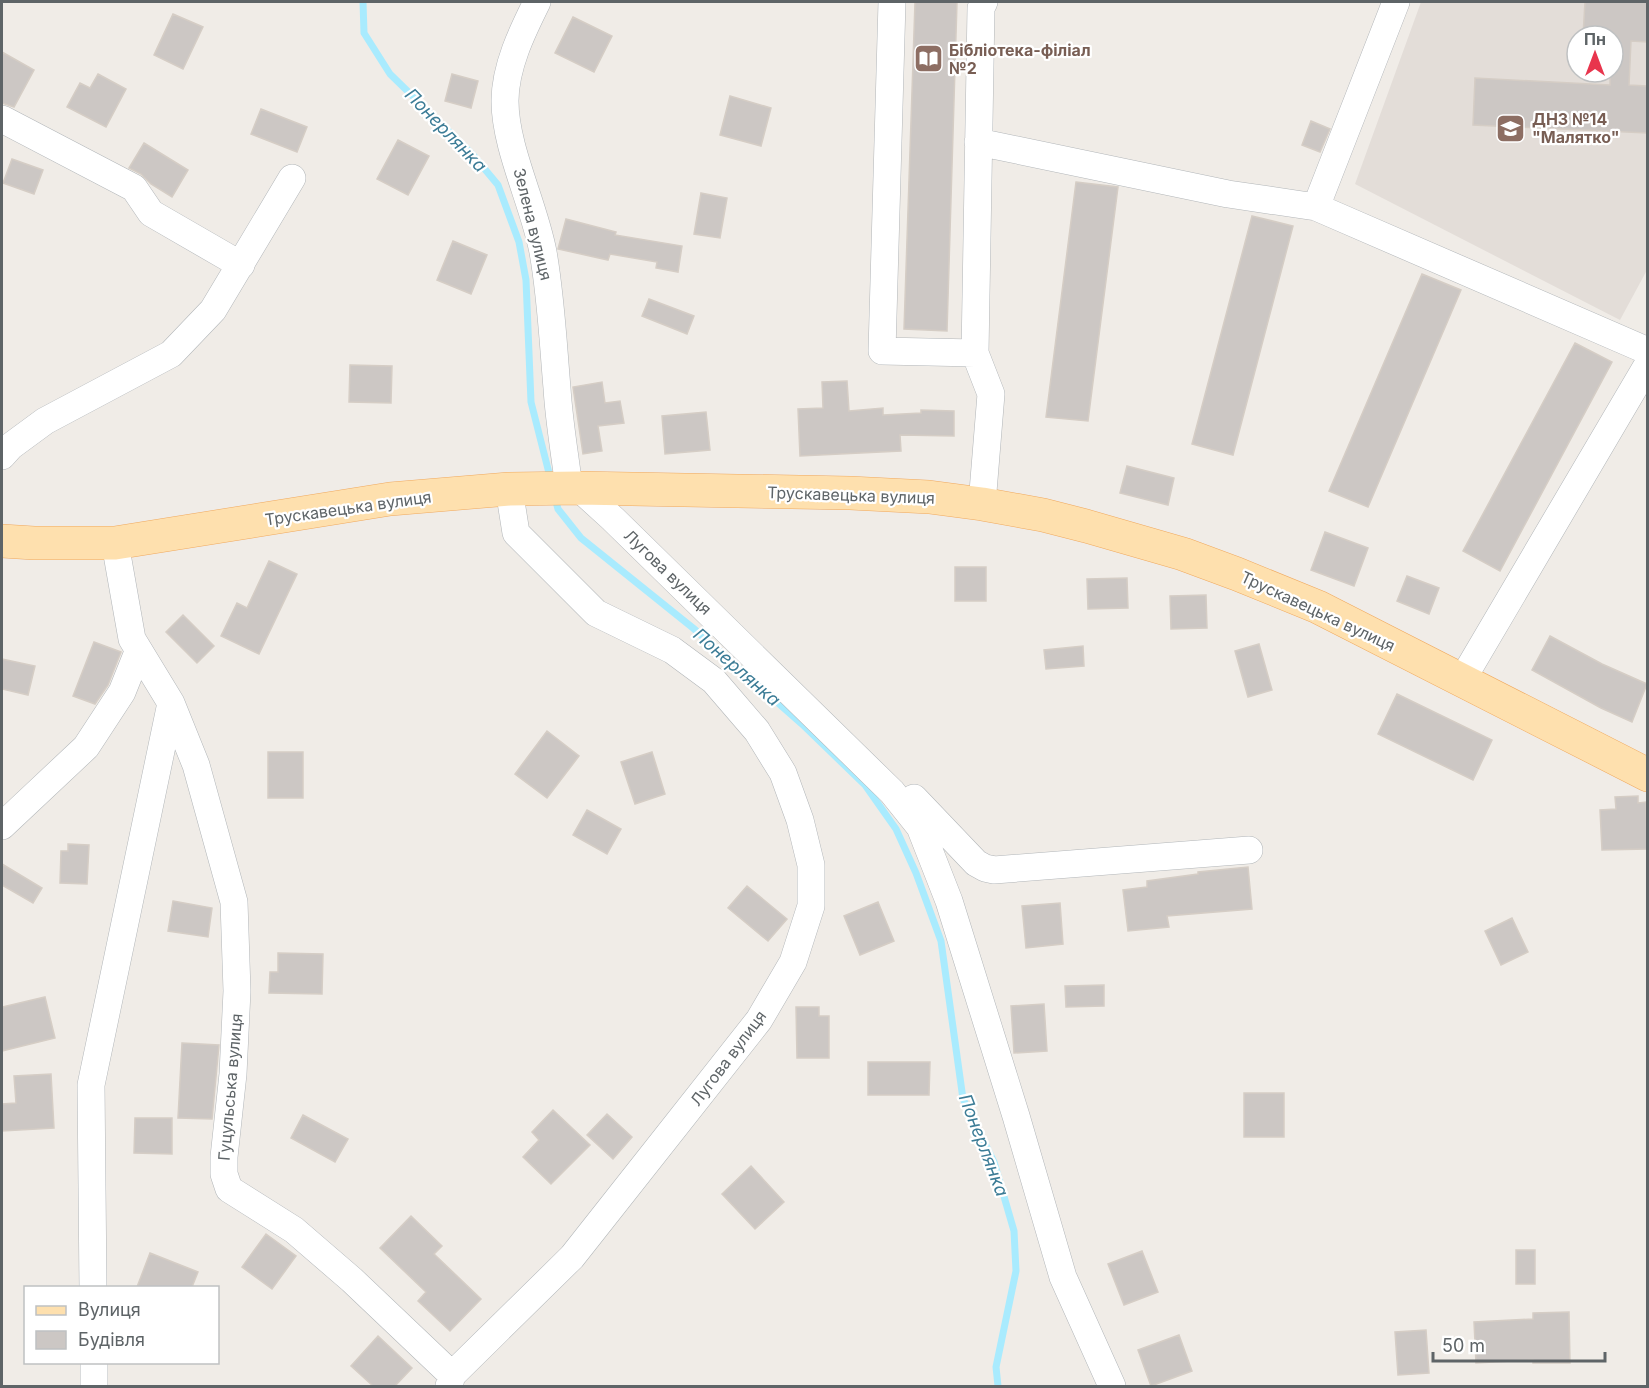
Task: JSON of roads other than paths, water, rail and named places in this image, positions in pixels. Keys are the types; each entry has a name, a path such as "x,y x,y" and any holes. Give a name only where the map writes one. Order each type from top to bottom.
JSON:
{"main road":[{"name":"Трускавецька вулиця","path":"2,541 115,543 390,499 551,489 850,493 929,497 982,504 1043,515 1183,554 1318,607 1647,775"}],"street":[{"name":"Зелена вулиця","path":"537,2 527,21 511,64 505,101 508,132 544,259 550,298 557,391 551,489"},
{"path":"892,2 882,351 975,353"},
{"path":"982,504 991,394 975,353 981,8 984,2"},
{"path":"1316,207 1396,2"},
{"path":"2,119 134,188 151,213 241,265"},
{"path":"978,142 1228,194 1316,207 1647,352 1462,680"},
{"path":"2,456 10,446 45,421 171,354 213,310 292,178"},
{"name":"Лугова вулиця","path":"450,1381 572,1257 759,1020 794,962 812,906 811,865 800,820 783,773 757,731 714,681 672,650 596,613 516,533 551,489 622,527 892,792 920,827 949,902 1016,1116 1063,1277 1112,1386"},
{"name":"Гуцульська вулиця","path":"115,543 132,639 171,703 196,765 234,902 237,991 233,1074 224,1174 230,1189 294,1230 352,1280 450,1381"},
{"path":"2,826 86,747 122,692 138,652"},
{"path":"93,1286 90,1085 171,703"},
{"path":"892,792 914,798 975,863 994,870 1249,850"},
{"path":"94,1364 94,1386"}],"waterway":[{"name":"Понерлянка","path":"363,2 364,33 390,74 473,155 498,185 519,242 526,280 531,402 551,481"},
{"name":"Понерлянка","path":"555,498 558,509 581,538 693,628 802,724 865,785 896,829 916,873 941,941 963,1099 994,1162 1014,1231 1016,1271 996,1367 998,1386"}],"place":[{"name":"Бібліотека-філіал №2","path":"928,59"},
{"name":"ДНЗ №14 \"Малятко\"","path":"1511,128"}]}
